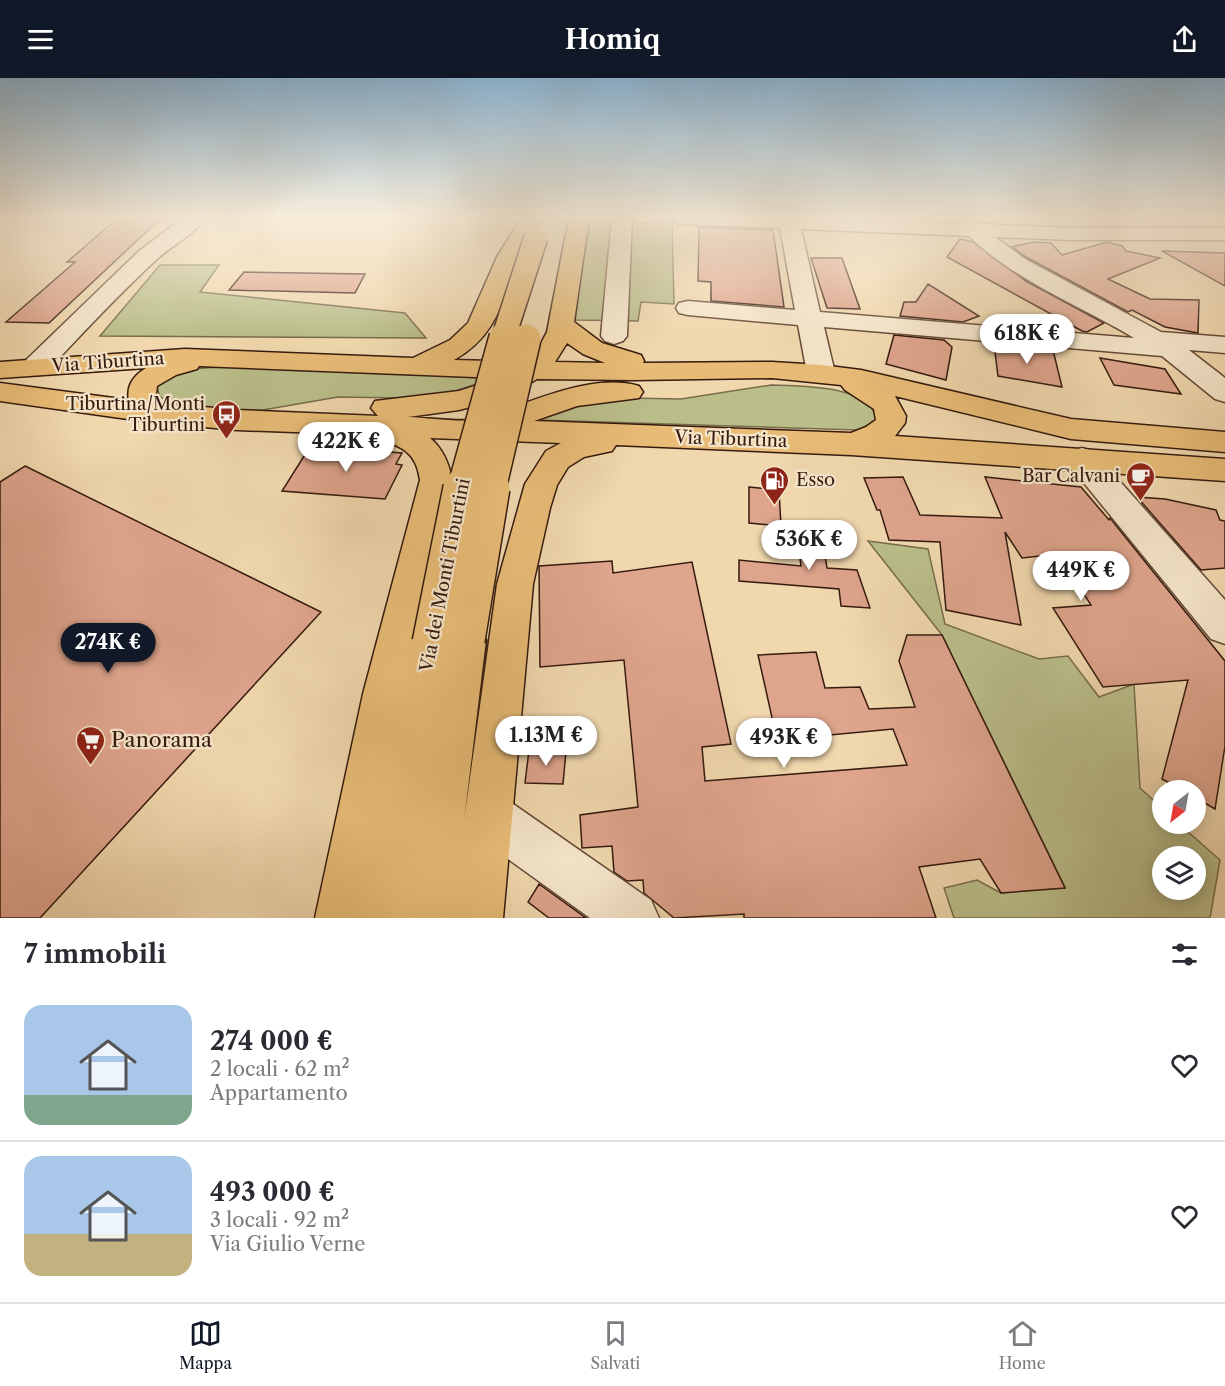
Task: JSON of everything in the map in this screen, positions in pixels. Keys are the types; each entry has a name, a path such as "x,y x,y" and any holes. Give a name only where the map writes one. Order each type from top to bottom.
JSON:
{"main road":[{"path":"414,366 458,348 479,330 507,260 511,257"},
{"name":"Via dei Monti Tiburtini","path":"377,918 448,642 478,555 500,441 543,257"},
{"name":"Via Tiburtina","path":"237,420 315,408 398,408 435,405 496,389 532,370 557,340 561,323 554,257"},
{"path":"561,323 585,346 603,355 674,370"},
{"name":"Via Tiburtina","path":"149,412 142,394 143,388 155,374 183,364 215,358"},
{"name":"Via Tiburtina","path":"0,370 141,359 215,358 532,370 634,372 772,369 821,373 883,384 1050,426 1225,442"},
{"path":"436,480 487,430 566,399 590,393 687,391 730,382 772,369"},
{"path":"821,373 866,389 884,401 890,410 890,423 884,431 851,444"},
{"name":"Via Tiburtina","path":"0,392 149,412 237,420 851,444 1225,470"},
{"path":"341,918 384,694 436,480 435,467 431,458 409,438 358,426"},
{"path":"477,918 515,584 541,484 552,464 569,451 585,446 653,436"},
{"name":"Via dei Monti Tiburtini","path":"427,918 448,642"}],"street":[{"path":"35,367 148,257"},
{"path":"614,336 619,257"},
{"path":"797,257 821,373"},
{"path":"1007,257 1173,351 1225,393"},
{"path":"688,308 1173,351 1225,353"},
{"path":"1173,351 1225,345"},
{"path":"1082,459 1225,627"},
{"path":"489,816 633,918"}],"green space":[{"path":"584,257 673,257 674,304 641,302 638,321 575,320 576,297"},
{"path":"160,265 219,265 200,292 405,313 426,338 100,336"},
{"path":"266,367 494,379 448,393 405,398 338,397 263,410 242,411 174,405 160,397 157,387 165,379 177,373 191,370"},
{"path":"771,385 816,387 850,394 863,400 873,410 876,422 865,430 857,430 538,420 590,402 628,398 681,399"},
{"path":"868,541 928,549 945,624 1039,659 1068,656 1099,697 1134,684 1140,788 1152,799 1152,834 1190,834 1204,846 1152,846 1152,900 1206,900 1206,848 1220,860 1210,918 954,918 944,888 977,880 1001,893 1065,887 942,635"}],"building":[{"path":"73,257 119,257 49,323 6,322 75,262 67,262"},
{"path":"698,257 777,257 784,307 711,301 711,282 698,281"},
{"path":"947,257 994,257 1026,281 1104,323 1087,332"},
{"path":"1026,257 1160,258 1108,279 1150,299 1199,300 1198,333 1165,327 1132,310 1128,312"},
{"path":"1173,257 1225,257 1225,286"},
{"path":"811,258 842,258 860,309 827,308"},
{"path":"244,272 365,274 355,293 229,290"},
{"path":"928,284 979,316 963,322 900,316 904,302 916,302"},
{"path":"894,335 944,340 952,347 946,380 886,364"},
{"path":"994,344 1053,350 1062,387 998,376"},
{"path":"1100,358 1165,369 1181,394 1114,385"},
{"path":"325,447 402,453 396,464 402,465 385,499 282,491 306,453"},
{"name":"Panorama","path":"25,466 321,612 40,918 0,918 0,482"},
{"path":"903,477 920,515 1002,518 985,477 1081,487 1109,520 1110,518 1225,661 1225,746 1215,809 1206,804 1206,780 1162,779 1188,680 1103,687 1053,608 1091,605 1058,554 1022,558 1005,532 1021,625 946,610 940,542 889,540 880,510 877,510 864,478"},
{"path":"749,487 779,490 781,526 749,523"},
{"path":"1137,497 1165,499 1216,510 1220,520 1225,521 1225,568 1201,570"},
{"path":"796,527 821,529 827,568 857,570 870,608 841,606 839,589 739,581 739,560 801,566"},
{"path":"612,561 613,573 692,562 731,744 702,747 705,781 907,765 893,729 777,740 758,655 816,652 825,688 860,687 869,709 915,707 899,661 907,635 942,635 1065,888 1001,893 980,859 919,867 936,918 744,918 744,914 674,918 644,893 643,880 627,881 614,872 612,846 582,848 580,815 638,807 624,660 540,667 539,566"},
{"path":"529,750 566,751 563,784 525,783"},
{"path":"539,884 586,918 549,918 528,902"}],"place":[{"name":"Tiburtina/Monti Tiburtini","path":"226,440"},
{"name":"Bar Calvani","path":"1141,502"},
{"name":"Esso","path":"775,506"},
{"name":"Panorama","path":"90,766"}]}
